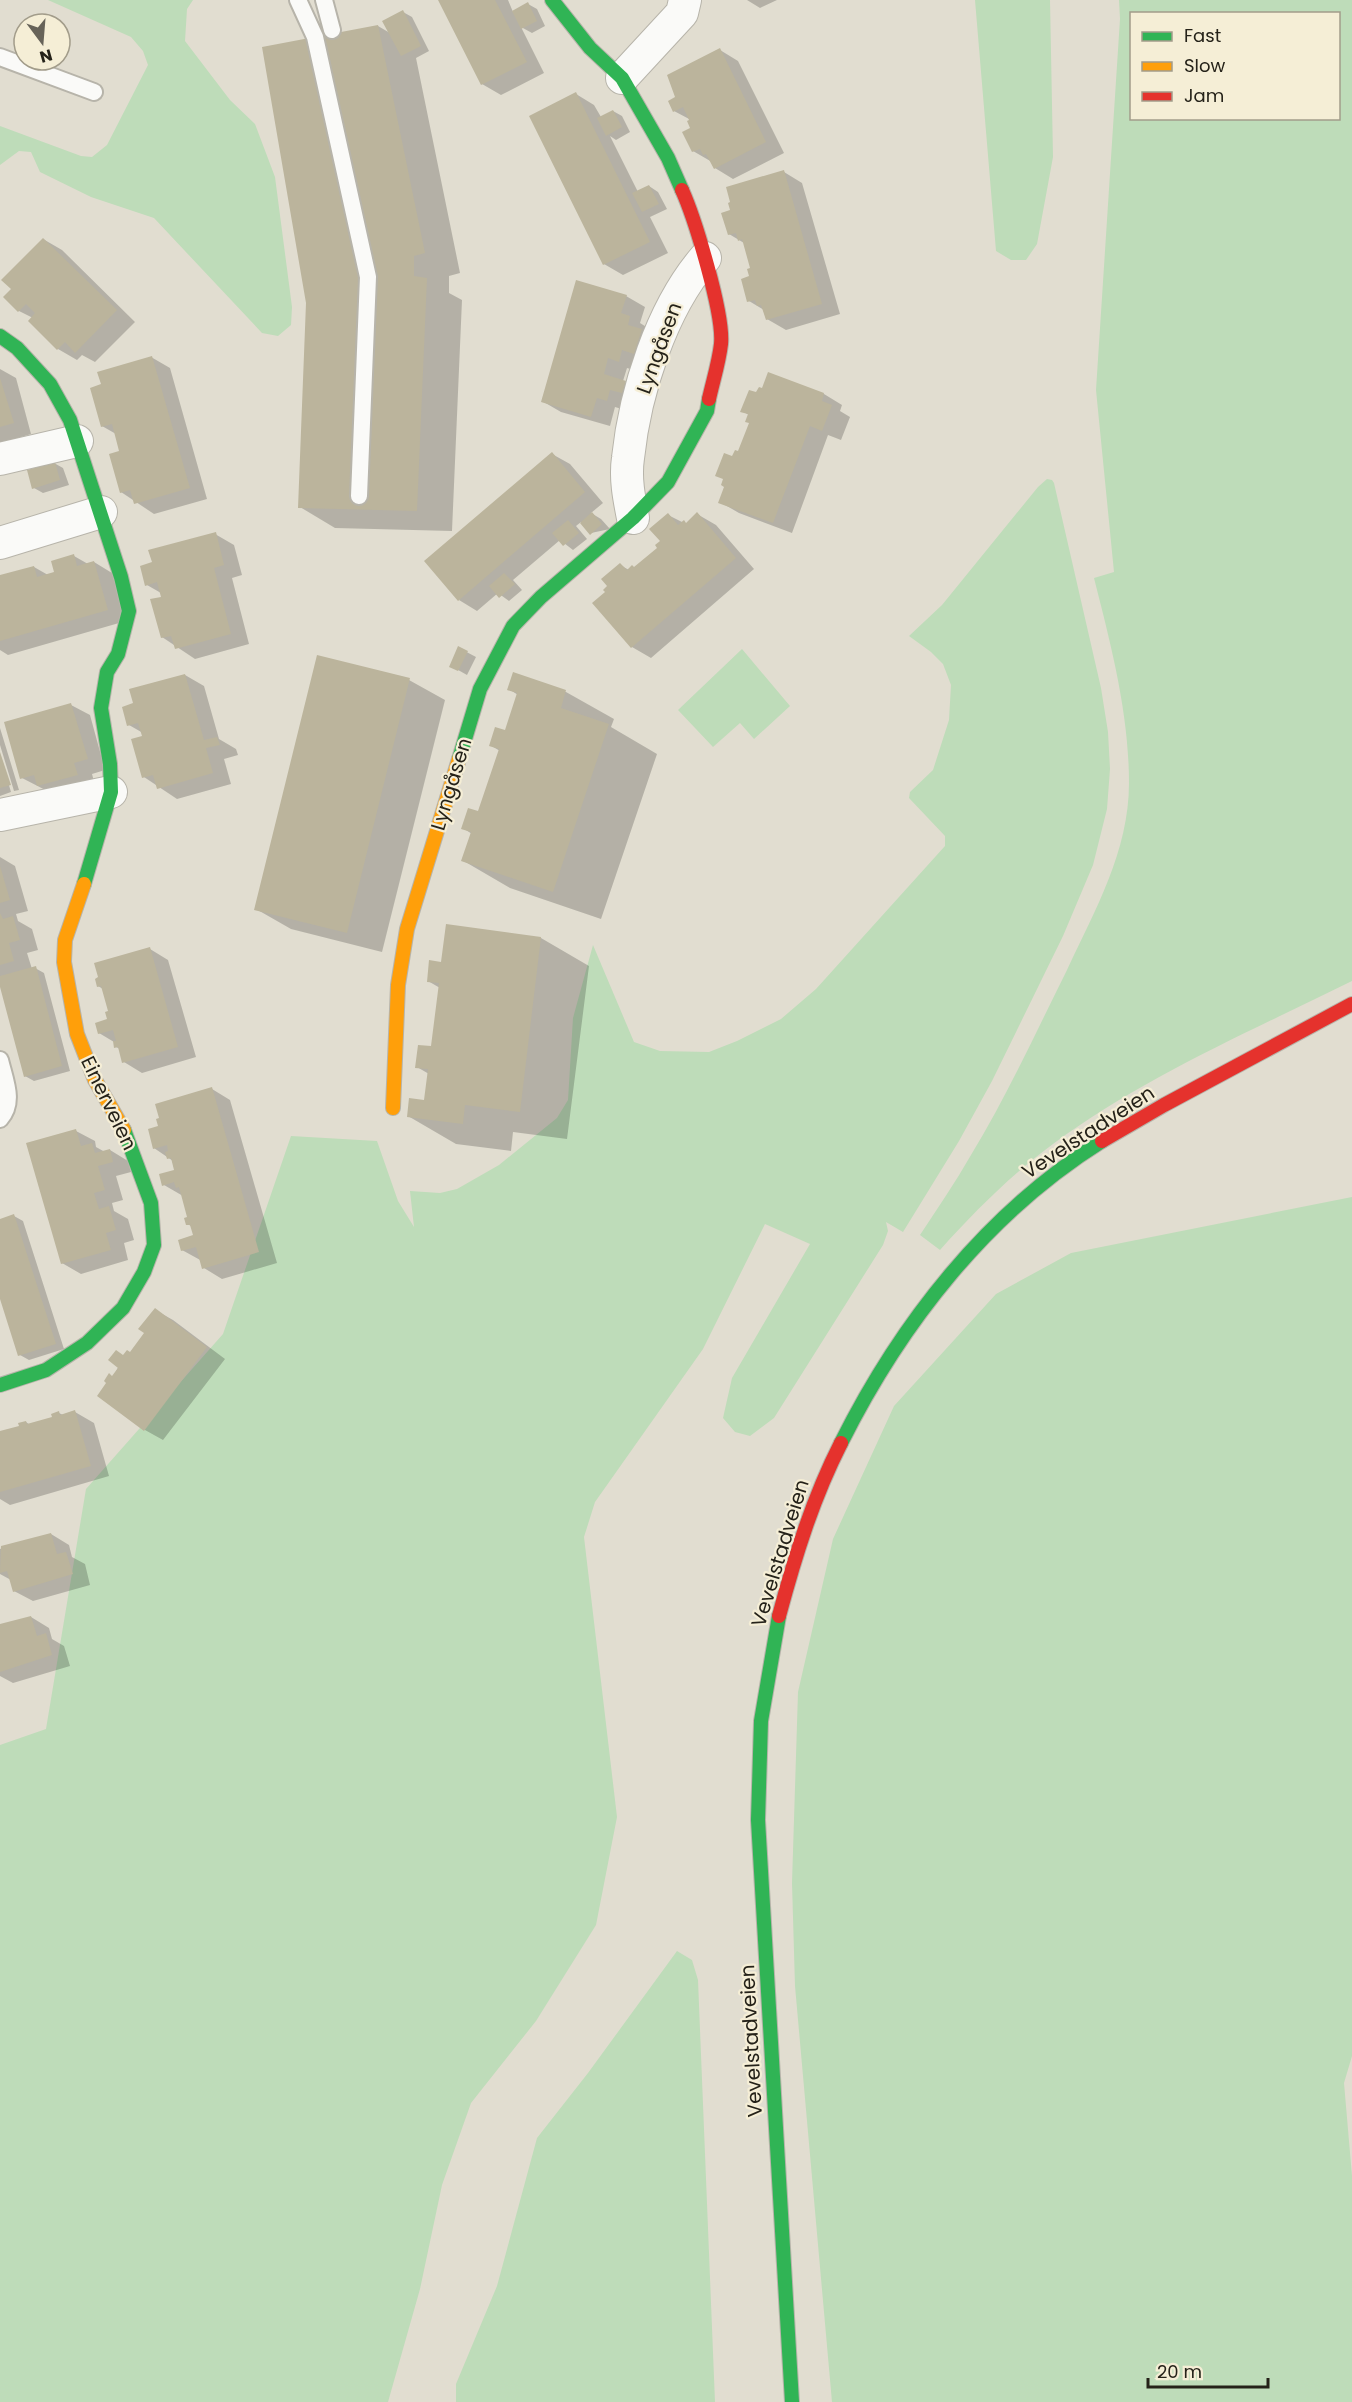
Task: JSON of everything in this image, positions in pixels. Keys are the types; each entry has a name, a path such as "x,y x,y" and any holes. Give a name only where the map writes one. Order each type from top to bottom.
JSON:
{"street":[{"name":"Lyngåsen","path":"393,1108 398,986 407,929 480,688 513,626 541,597 633,518 668,482 690,446 707,411 721,342 717,309 705,258 686,198 668,158 622,78 590,48 552,0"},
{"path":"622,78 682,13 685,0"},
{"name":"Lyngåsen","path":"633,518 627,491 627,459 637,410 652,357 670,310 688,278 705,258"},
{"name":"Einerveien","path":"0,336 17,348 50,384 70,420 101,512 129,611 118,654 107,672 101,708 110,764 111,792 65,940 64,962 77,1034 94,1080 128,1137 151,1203 154,1245 144,1272 123,1308 87,1343 46,1370 2,1377"},
{"path":"0,459 77,441"},
{"path":"0,543 101,512"},
{"path":"0,815 111,792"},
{"name":"Vevelstadveien","path":"792,2402 761,1894 758,1826 759,1749 771,1651 784,1594 821,1484 864,1395 912,1324 945,1280 1025,1197 1071,1161 1131,1123 1352,1004"}],"lane":[{"path":"298,0 315,37 368,277 359,496"},
{"path":"324,0 332,30"},
{"path":"0,57 94,92"},
{"path":"0,1060 8,1093 7,1111 0,1119"}],"green space":[{"path":"48,0 193,0 187,9 185,41 230,100 255,124 275,177 292,307 291,325 278,336 262,333 154,218 91,197 40,172 31,152 19,151 0,165 0,126 81,156 92,157 107,145 148,65 143,51 131,37"},
{"path":"975,0 1050,0 1053,157 1037,244 1026,260 1011,260 996,251"},
{"path":"1119,0 1352,0 1352,981 1161,1076 1088,1120 1053,1144 1008,1181 940,1250 920,1235 959,1176 1021,1064 1099,902 1117,856 1123,832 1129,783 1126,731 1113,654 1094,578 1114,572 1096,390 1120,19"},
{"path":"1047,479 1054,483 1101,688 1108,732 1110,769 1107,809 1093,865 1063,936 992,1081 959,1141 903,1232 886,1222 888,1231 883,1245 774,1418 750,1436 735,1432 723,1418 732,1378 810,1244 765,1224 703,1349 595,1502 584,1537 617,1817 596,1925 536,2021 471,2103 442,2185 420,2289 388,2402 0,2402 0,1745 46,1729 86,1489 223,1334 291,1136 377,1141 398,1201 414,1227 410,1191 440,1193 457,1189 499,1165 557,1118 568,1100 573,1018 593,945 634,1042 660,1051 709,1052 737,1041 781,1019 816,989 945,846 945,836 909,798 910,792 933,770 949,720 951,685 943,664 909,636 942,605"},
{"path":"742,649 790,706 754,739 740,723 713,747 678,710"},
{"path":"1352,1197 1352,2056 1344,2083 1352,2176 1352,2402 832,2402 795,1986 792,1883 798,1692 833,1539 894,1406 996,1294 1071,1253"},
{"path":"677,1951 692,1960 698,1980 715,2402 456,2402 456,2384 497,2286 537,2138 588,2073"}],"building":[{"path":"438,0 495,0 527,62 481,85"},
{"path":"528,2 537,21 521,29 512,11"},
{"path":"403,10 421,46 401,56 382,21"},
{"path":"378,25 425,253 414,256 414,276 427,278 417,511 298,508 306,303 262,47"},
{"path":"720,48 766,142 714,169 706,154 703,155 700,149 692,152 682,132 690,128 687,121 689,120 683,107 673,112 668,101 675,97 667,75"},
{"path":"576,92 650,242 603,265 529,116"},
{"path":"613,110 622,127 606,136 597,118"},
{"path":"784,170 822,304 766,320 761,305 757,306 755,300 747,302 741,279 749,276 747,269 750,268 742,239 738,241 736,233 728,235 721,213 730,210 726,187"},
{"path":"649,185 659,204 642,212 632,193"},
{"path":"43,238 117,310 75,353 65,342 57,350 28,321 35,313 26,304 18,312 3,297 11,289 1,280"},
{"path":"576,280 627,295 621,313 630,316 628,325 642,329 634,354 622,350 619,362 608,358 604,374 626,381 622,393 610,390 607,401 597,398 591,417 541,402"},
{"path":"152,356 190,488 134,504 130,490 120,493 109,454 119,451 112,424 101,427 90,388 101,384 97,372"},
{"path":"768,372 824,393 822,401 832,405 822,431 810,426 773,523 718,503 724,487 721,485 723,479 715,476 724,453 732,456 735,450 738,451 749,423 745,422 748,414 740,412 749,390 756,392 759,387 762,388"},
{"path":"0,378 14,423 0,427"},
{"path":"552,452 585,492 458,601 424,561"},
{"path":"55,462 60,480 32,489 27,470"},
{"path":"592,512 602,524 590,535 580,523"},
{"path":"697,512 736,558 631,648 592,603 605,592 603,590 607,586 601,579 620,563 627,570 632,565 634,567 657,548 655,545 660,541 649,529 668,513 678,525 684,520 686,523"},
{"path":"568,520 579,533 563,546 552,533"},
{"path":"216,532 224,565 214,568 231,634 175,649 171,636 161,638 150,599 161,597 157,582 145,586 140,566 152,562 148,550"},
{"path":"74,554 77,566 94,561 108,610 0,641 0,575 34,566 37,577 54,572 51,561"},
{"path":"504,573 515,584 499,598 489,586"},
{"path":"458,646 468,651 458,671 449,667"},
{"path":"317,655 410,678 347,933 254,910"},
{"path":"513,672 566,690 561,708 609,724 553,892 461,861 471,832 461,829 468,808 478,811 499,749 489,746 495,727 505,730 517,693 507,690"},
{"path":"185,674 204,740 217,737 220,745 206,748 213,773 157,789 153,775 142,778 131,739 142,736 138,723 127,726 122,707 133,703 129,689"},
{"path":"71,703 88,759 74,763 78,775 37,786 34,775 20,779 4,722"},
{"path":"0,752 11,785 0,788"},
{"path":"0,866 10,900 0,903"},
{"path":"0,913 3,919 13,916 20,940 9,943 14,961 0,965"},
{"path":"446,924 541,937 520,1112 465,1105 463,1124 407,1117 409,1098 424,1100 428,1069 415,1068 418,1045 431,1046 439,983 427,982 429,960 441,962"},
{"path":"150,947 178,1047 122,1063 118,1047 114,1048 113,1041 116,1041 113,1030 98,1034 95,1023 107,1019 105,1012 108,1011 101,986 97,987 95,979 98,977 94,963"},
{"path":"36,966 62,1066 24,1077 0,987 0,976"},
{"path":"212,1087 259,1252 202,1269 196,1247 181,1251 178,1240 193,1235 190,1225 186,1225 184,1218 187,1217 179,1187 176,1188 174,1182 162,1186 159,1174 174,1170 171,1158 167,1159 165,1152 168,1151 167,1145 153,1149 148,1129 158,1126 156,1119 159,1118 155,1104"},
{"path":"76,1129 81,1146 92,1143 95,1153 110,1149 113,1162 98,1166 105,1190 94,1193 99,1209 109,1206 116,1230 106,1233 111,1250 61,1264 26,1143"},
{"path":"14,1214 56,1344 18,1356 0,1299 0,1219"},
{"path":"155,1308 207,1347 144,1431 97,1396 106,1383 104,1381 109,1373 112,1376 118,1368 108,1360 116,1350 123,1355 127,1350 130,1352 144,1333 138,1329"},
{"path":"75,1410 91,1466 0,1492 0,1431 19,1426 18,1423 26,1421 27,1424 52,1417 51,1414 59,1411 60,1415"},
{"path":"51,1533 57,1554 66,1552 73,1574 13,1592 7,1571 0,1573 1,1546"},
{"path":"31,1616 37,1636 46,1633 52,1655 0,1672 0,1624"}],"traffic: fast":[{"path":"552,0 590,48 622,78 668,158 682,190"},
{"path":"0,336 17,348 50,384 70,420 121,577 129,611 118,654 107,672 101,708 110,764 111,792 84,884"},
{"path":"459,759 480,689 513,626 541,597 633,518 668,482 707,411 709,399"},
{"path":"0,1385 46,1370 87,1343 123,1308 144,1272 154,1245 151,1203 124,1130"},
{"path":"841,1443 891,1355 951,1274 1021,1202 1060,1170 1102,1141"},
{"path":"779,1616 761,1721 758,1820 792,2402"}],"traffic: slow":[{"path":"393,1108 398,985 407,929 459,759"},
{"path":"84,884 65,940 64,962 77,1034 95,1080 124,1130"}],"traffic: jam":[{"path":"682,190 708,267 721,330 720,351 709,399"},
{"path":"1102,1141 1352,1004"},
{"path":"779,1616 806,1528 841,1443"}]}
